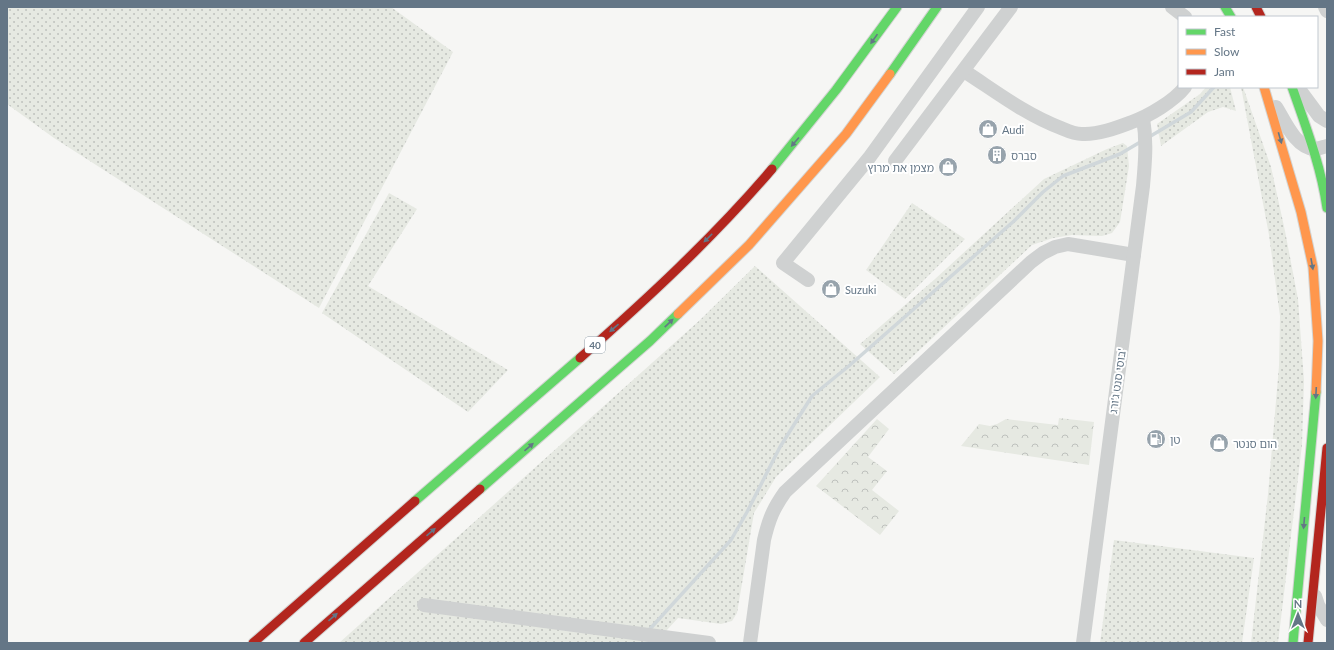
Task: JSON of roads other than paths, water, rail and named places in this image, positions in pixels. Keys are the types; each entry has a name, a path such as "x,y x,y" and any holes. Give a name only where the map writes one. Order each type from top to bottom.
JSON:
{"main road":[{"name":"40","path":"253,643 621,322 682,264 744,200 819,113 897,7"},
{"path":"304,643 650,341 749,245 846,134 937,7"},
{"path":"1226,7 1230,16"},
{"path":"1256,7 1260,16"},
{"path":"1292,88 1321,147 1327,208"},
{"path":"1266,90 1301,212 1308,242 1313,267 1318,341 1316,401 1293,643"},
{"path":"1308,643 1327,448"}],"street":[{"path":"808,280 783,263 869,158 978,7"},
{"path":"895,162 1012,7"},
{"path":"1172,7 1184,16"},
{"path":"1325,7 1327,11"},
{"path":"964,70 1034,115 1072,133 1082,134 1097,133 1144,121 1184,88"},
{"path":"1299,88 1319,116 1327,121"},
{"path":"1266,90 1297,140 1321,147"},
{"name":"בוסי סנט ג'ורג'","path":"1083,643 1146,158 1146,134 1144,121"},
{"path":"750,643 764,540 774,507 785,492 1026,266 1042,253 1055,247 1068,244 1134,255"},
{"path":"1314,593 1318,605 1327,620"},
{"path":"424,605 709,643"},
{"path":"1308,643 1313,643"}],"waterway":[{"path":"1149,137 1191,112 1213,88"},
{"path":"649,630 731,540 780,447 812,396 850,365 1014,221 1043,192 1063,176 1120,154 1142,141"}],"place":[{"name":"Audi","path":"988,129"},
{"name":"סברס","path":"997,155"},
{"name":"מצמן את מרוץ","path":"948,167"},
{"name":"Suzuki","path":"831,289"},
{"name":"טן","path":"1156,439"},
{"name":"הום סנטר","path":"1219,443"}]}
